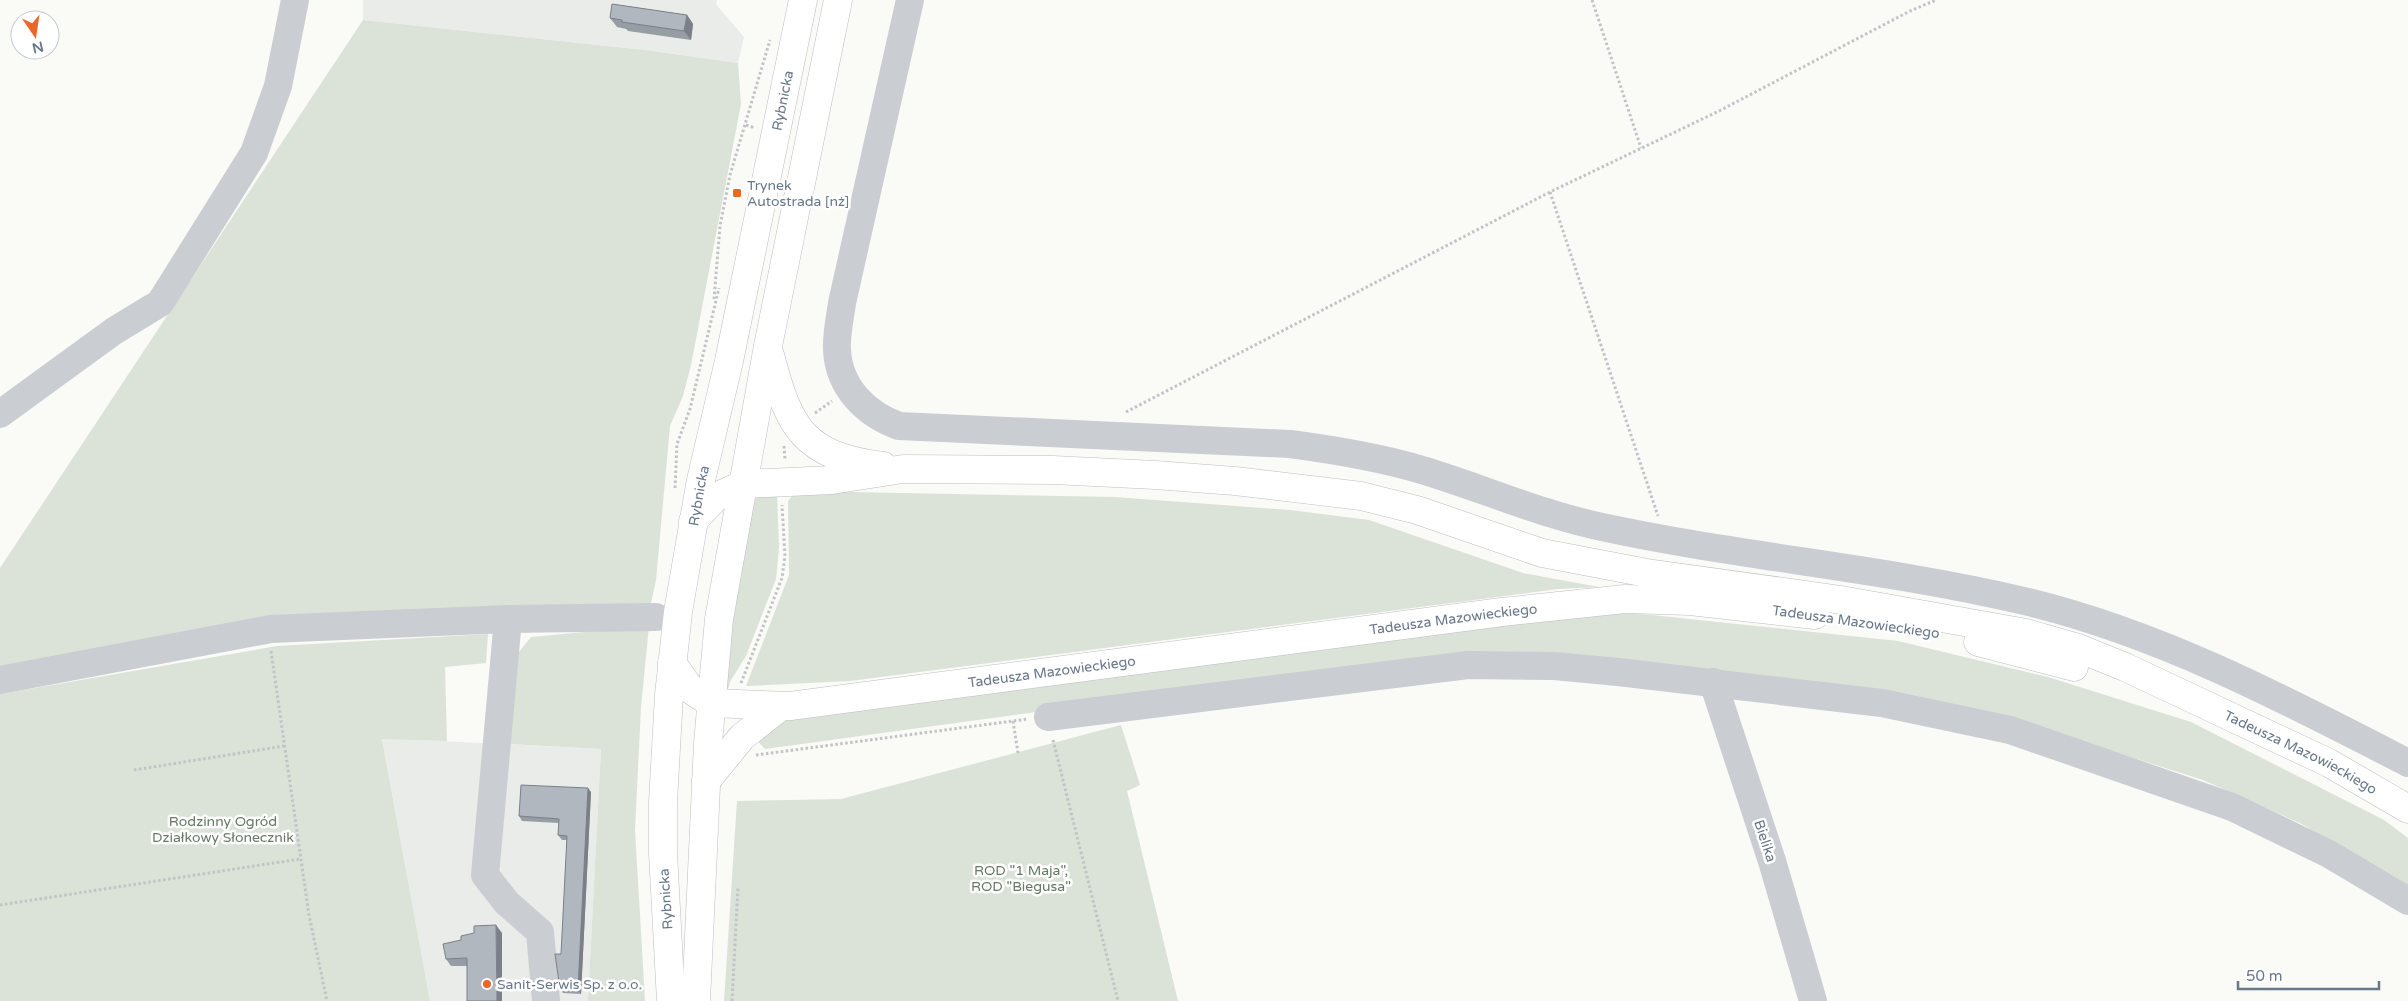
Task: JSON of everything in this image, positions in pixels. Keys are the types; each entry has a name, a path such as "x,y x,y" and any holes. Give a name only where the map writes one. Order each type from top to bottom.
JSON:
{"main road":[{"name":"Rybnicka","path":"671,1001 663,825 665,749 672,663 693,521 803,0"},
{"path":"696,1001 710,703 723,595 768,346 838,0"},
{"path":"768,346 783,402 792,421 805,436 835,456 868,464 903,469"},
{"name":"Tadeusza Mazowieckiego","path":"744,484 832,480 903,469 1052,470 1274,485 1361,496 1417,510 1542,553 1647,573 1841,600 2026,633 2078,648 2125,667 2329,762 2408,808"},
{"path":"693,521 704,507 716,497 744,484"},
{"name":"Tadeusza Mazowieckiego","path":"710,703 781,706 817,704 1502,612 1625,599 1699,602 1858,620 1935,632 2048,659 2191,699"},
{"path":"672,663 686,684 710,703"},
{"path":"706,781 742,737 781,706"}],"street":[{"path":"0,414 114,331 160,302 254,153 278,86 295,0"},
{"path":"910,0 842,303 837,349 840,369 850,390 863,406 880,419 899,426 1290,444 1354,452 1421,470 1571,520 1666,541 1946,585 2026,601 2128,632 2236,678 2408,763"},
{"path":"0,680 266,630 508,619 656,617"},
{"path":"508,619 485,875 507,904 540,932 546,1001"},
{"path":"1048,717 1468,665 1554,666 1714,682 1882,702 2010,730 2232,807 2329,854 2408,901"},
{"name":"Bielika","path":"1714,682 1772,861 1812,1001"}],"path":[{"path":"1592,0 1641,148"},
{"path":"1105,436 1111,420 1550,192 1719,111 1910,11 1936,0"},
{"path":"714,304 720,226 730,175 772,33"},
{"path":"1550,192 1666,541"},
{"path":"810,419 820,408 850,390"},
{"path":"785,464 784,446 787,443"},
{"path":"737,690 782,578 785,556 782,503 784,496"},
{"path":"266,630 300,859 318,963 327,1001"},
{"path":"752,756 1048,717 1118,1001"},
{"path":"1013,721 1018,752"},
{"path":"134,770 284,746"},
{"path":"0,905 300,859"},
{"path":"732,1001 738,887"}],"shaded area":[{"path":"363,0 717,0 716,4 744,37 738,63 645,50 363,20"},
{"path":"382,738 601,749 588,1001 430,1001"}],"green space":[{"path":"363,20 645,50 738,63 741,104 691,365 683,396 670,426 656,580 649,612 329,616 0,669 0,568"},
{"path":"796,491 1115,497 1290,510 1369,520 1523,573 1599,587 1558,589 850,681 746,686 789,575 788,501"},
{"path":"777,492 779,548 776,579 746,656 731,680 728,689 725,687 726,651 752,496"},
{"path":"1623,612 1898,641 2048,677 2191,722 2384,820 2408,838 2408,891 2302,824 2203,780 2036,727 1555,657 1226,686 765,749 754,737 776,723 800,718 1519,622"},
{"path":"649,626 641,707 635,830 645,1001 588,1001 601,749 506,744 507,717 519,652 531,637"},
{"name":"Rodzinny Ogród Działkowy Słonecznik","path":"488,634 486,663 445,667 447,741 382,739 430,1001 0,1001 0,694 277,646"},
{"name":"ROD \"1 Maja\", ROD \"Biegusa\"","path":"1121,725 1140,785 1127,791 1178,1001 724,1001 737,801 841,799"}],"building":[{"path":"612,4 687,15 684,31 622,22 622,20 610,18"},
{"path":"521,785 588,788 578,989 560,989 555,954 561,954 567,836 558,835 559,819 519,816"},
{"name":"Sanit-Serwis Sp. z o.o.","path":"496,925 497,1001 467,1001 467,958 446,959 443,944 461,940 461,936 474,933 474,926"}],"place":[{"name":"Trynek Autostrada [nż]","path":"737,193"},
{"name":"Sanit-Serwis Sp. z o.o.","path":"487,984"}]}
